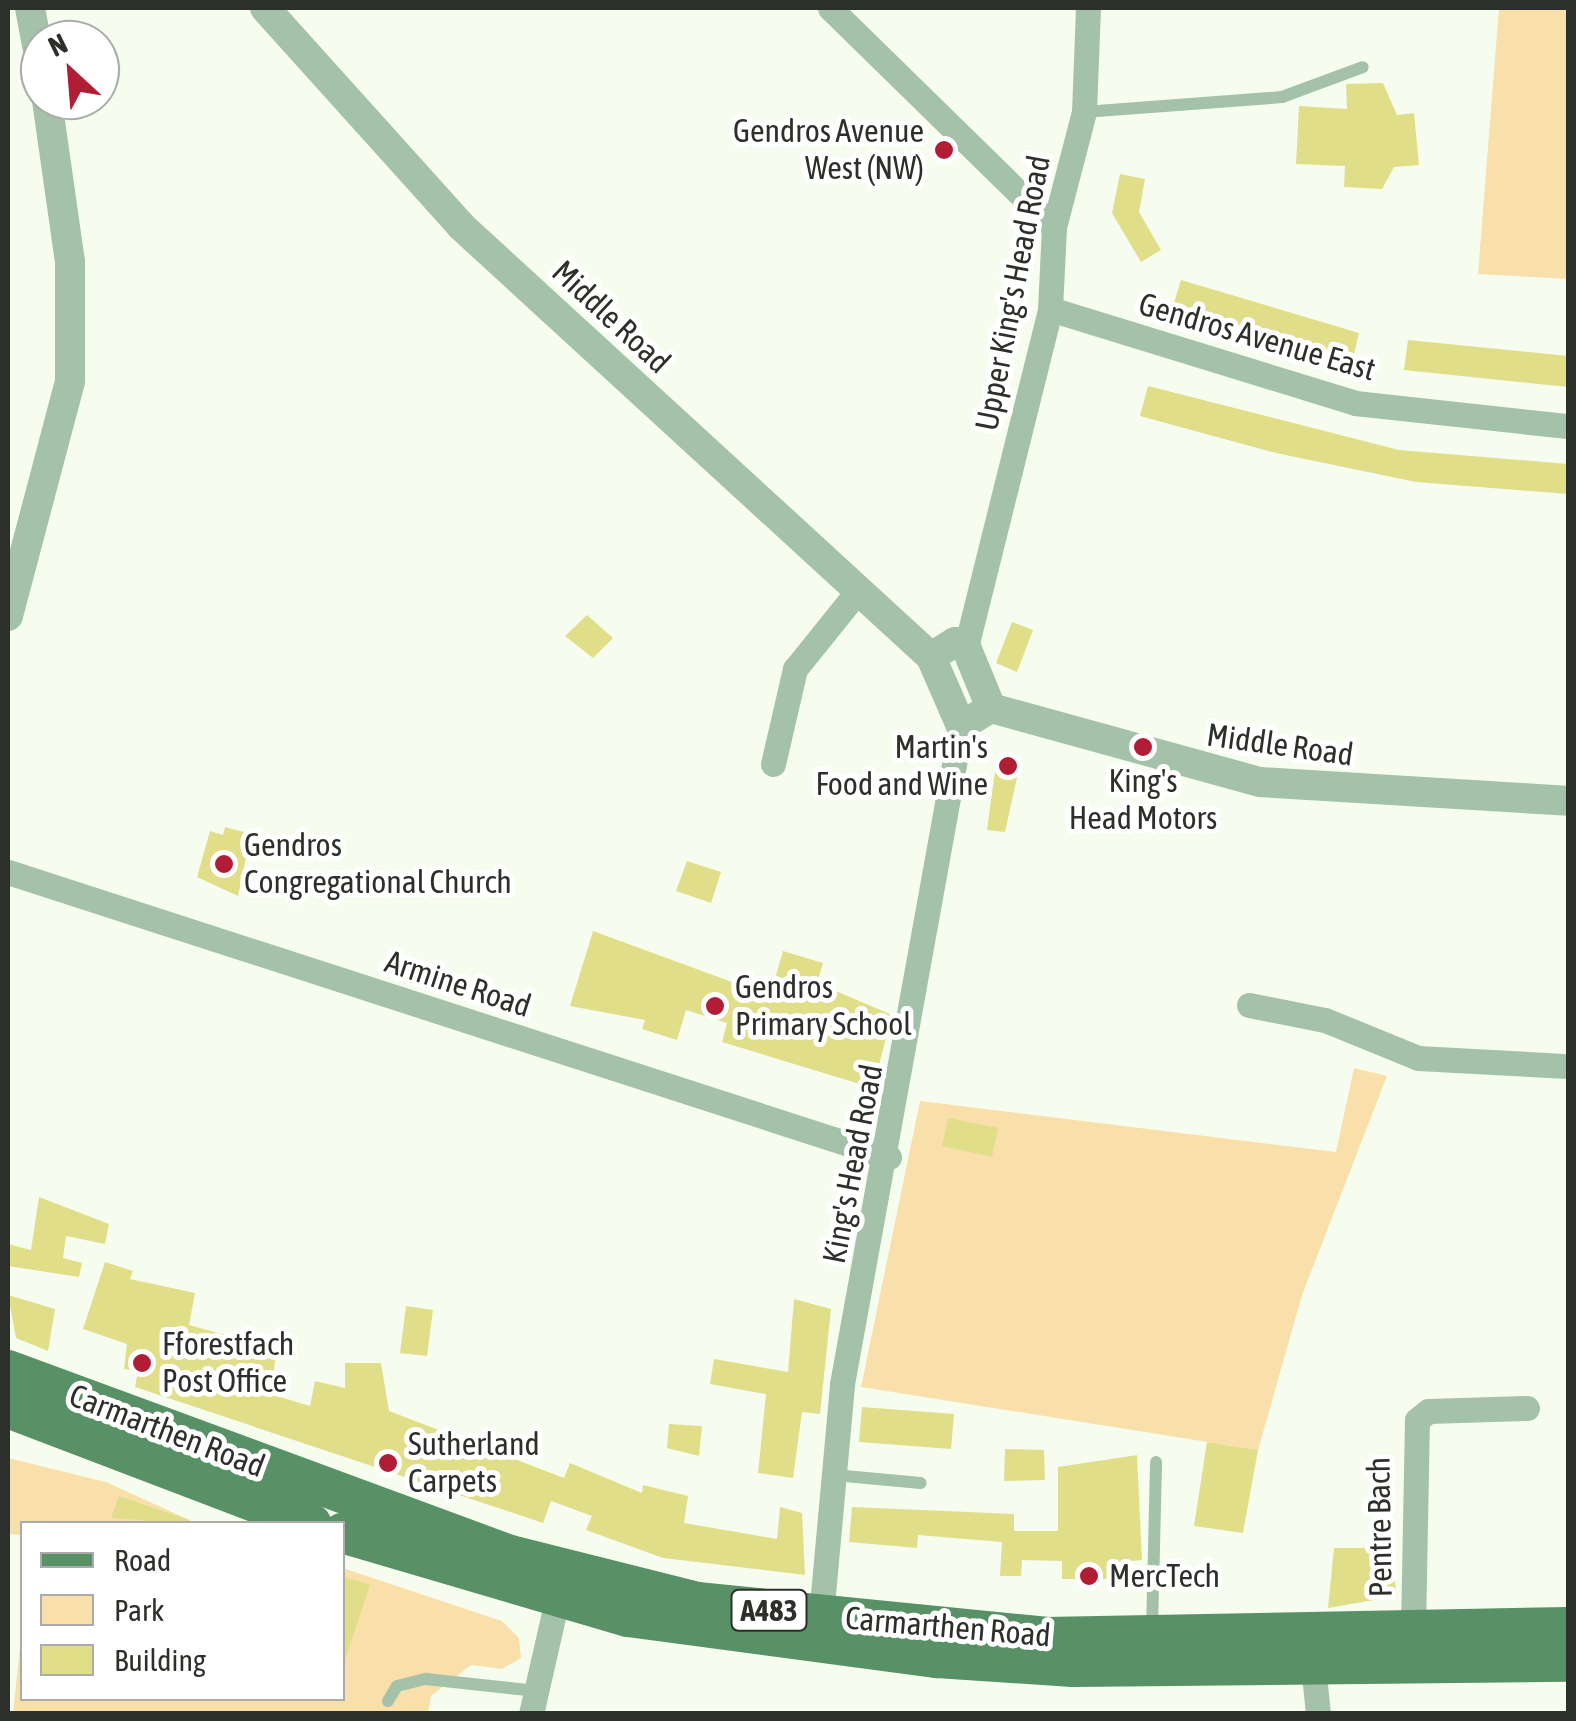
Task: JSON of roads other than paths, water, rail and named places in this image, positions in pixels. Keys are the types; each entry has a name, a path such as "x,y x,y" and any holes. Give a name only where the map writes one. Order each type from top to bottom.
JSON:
{"main road":[{"name":"Carmarthen Road","path":"8,1370 510,1556 698,1602 1045,1636 1568,1627"},
{"name":"Carmarthen Road","path":"8,1408 304,1521"},
{"name":"Carmarthen Road","path":"345,1534 557,1600 692,1628 938,1658 1313,1666 1568,1662"}],"street":[{"name":"Middle Road","path":"265,8 461,226 931,656"},
{"path":"830,8 1054,227"},
{"name":"Upper King's Head Road","path":"966,647 1050,309 1054,227 1084,112 1088,8"},
{"path":"8,616 70,380 70,262 50,120"},
{"name":"Gendros Avenue East","path":"1050,309 1355,403 1568,426"},
{"path":"774,764 795,669 857,592"},
{"path":"955,642 966,647 991,708 962,726 931,656 955,642"},
{"name":"Middle Road","path":"991,708 1260,782 1568,802"},
{"name":"King's Head Road","path":"822,1616 842,1384 889,1157 962,726"},
{"name":"Armine Road","path":"8,872 889,1157"},
{"path":"1249,1005 1325,1020 1418,1058 1568,1066"},
{"name":"Pentre Bach","path":"1413,1628 1417,1420 1428,1411 1527,1408"},
{"path":"534,1702 557,1600"},
{"path":"1313,1666 1318,1714"}],"lane":[{"path":"1084,112 1282,97 1363,66"},
{"path":"1152,1634 1156,1462"},
{"path":"834,1475 921,1483"},
{"path":"388,1701 397,1686 426,1678 534,1702"}],"place":[{"name":"Gendros Avenue West (NW)","path":"944,150"},
{"name":"King's Head Motors","path":"1143,747"},
{"name":"Martin's Food and Wine","path":"1008,766"},
{"name":"Gendros Congregational Church","path":"224,864"},
{"name":"Gendros Primary School","path":"715,1006"},
{"name":"Fforestfach Post Office","path":"142,1363"},
{"name":"Sutherland Carpets","path":"388,1463"},
{"name":"MercTech","path":"1089,1576"}]}
